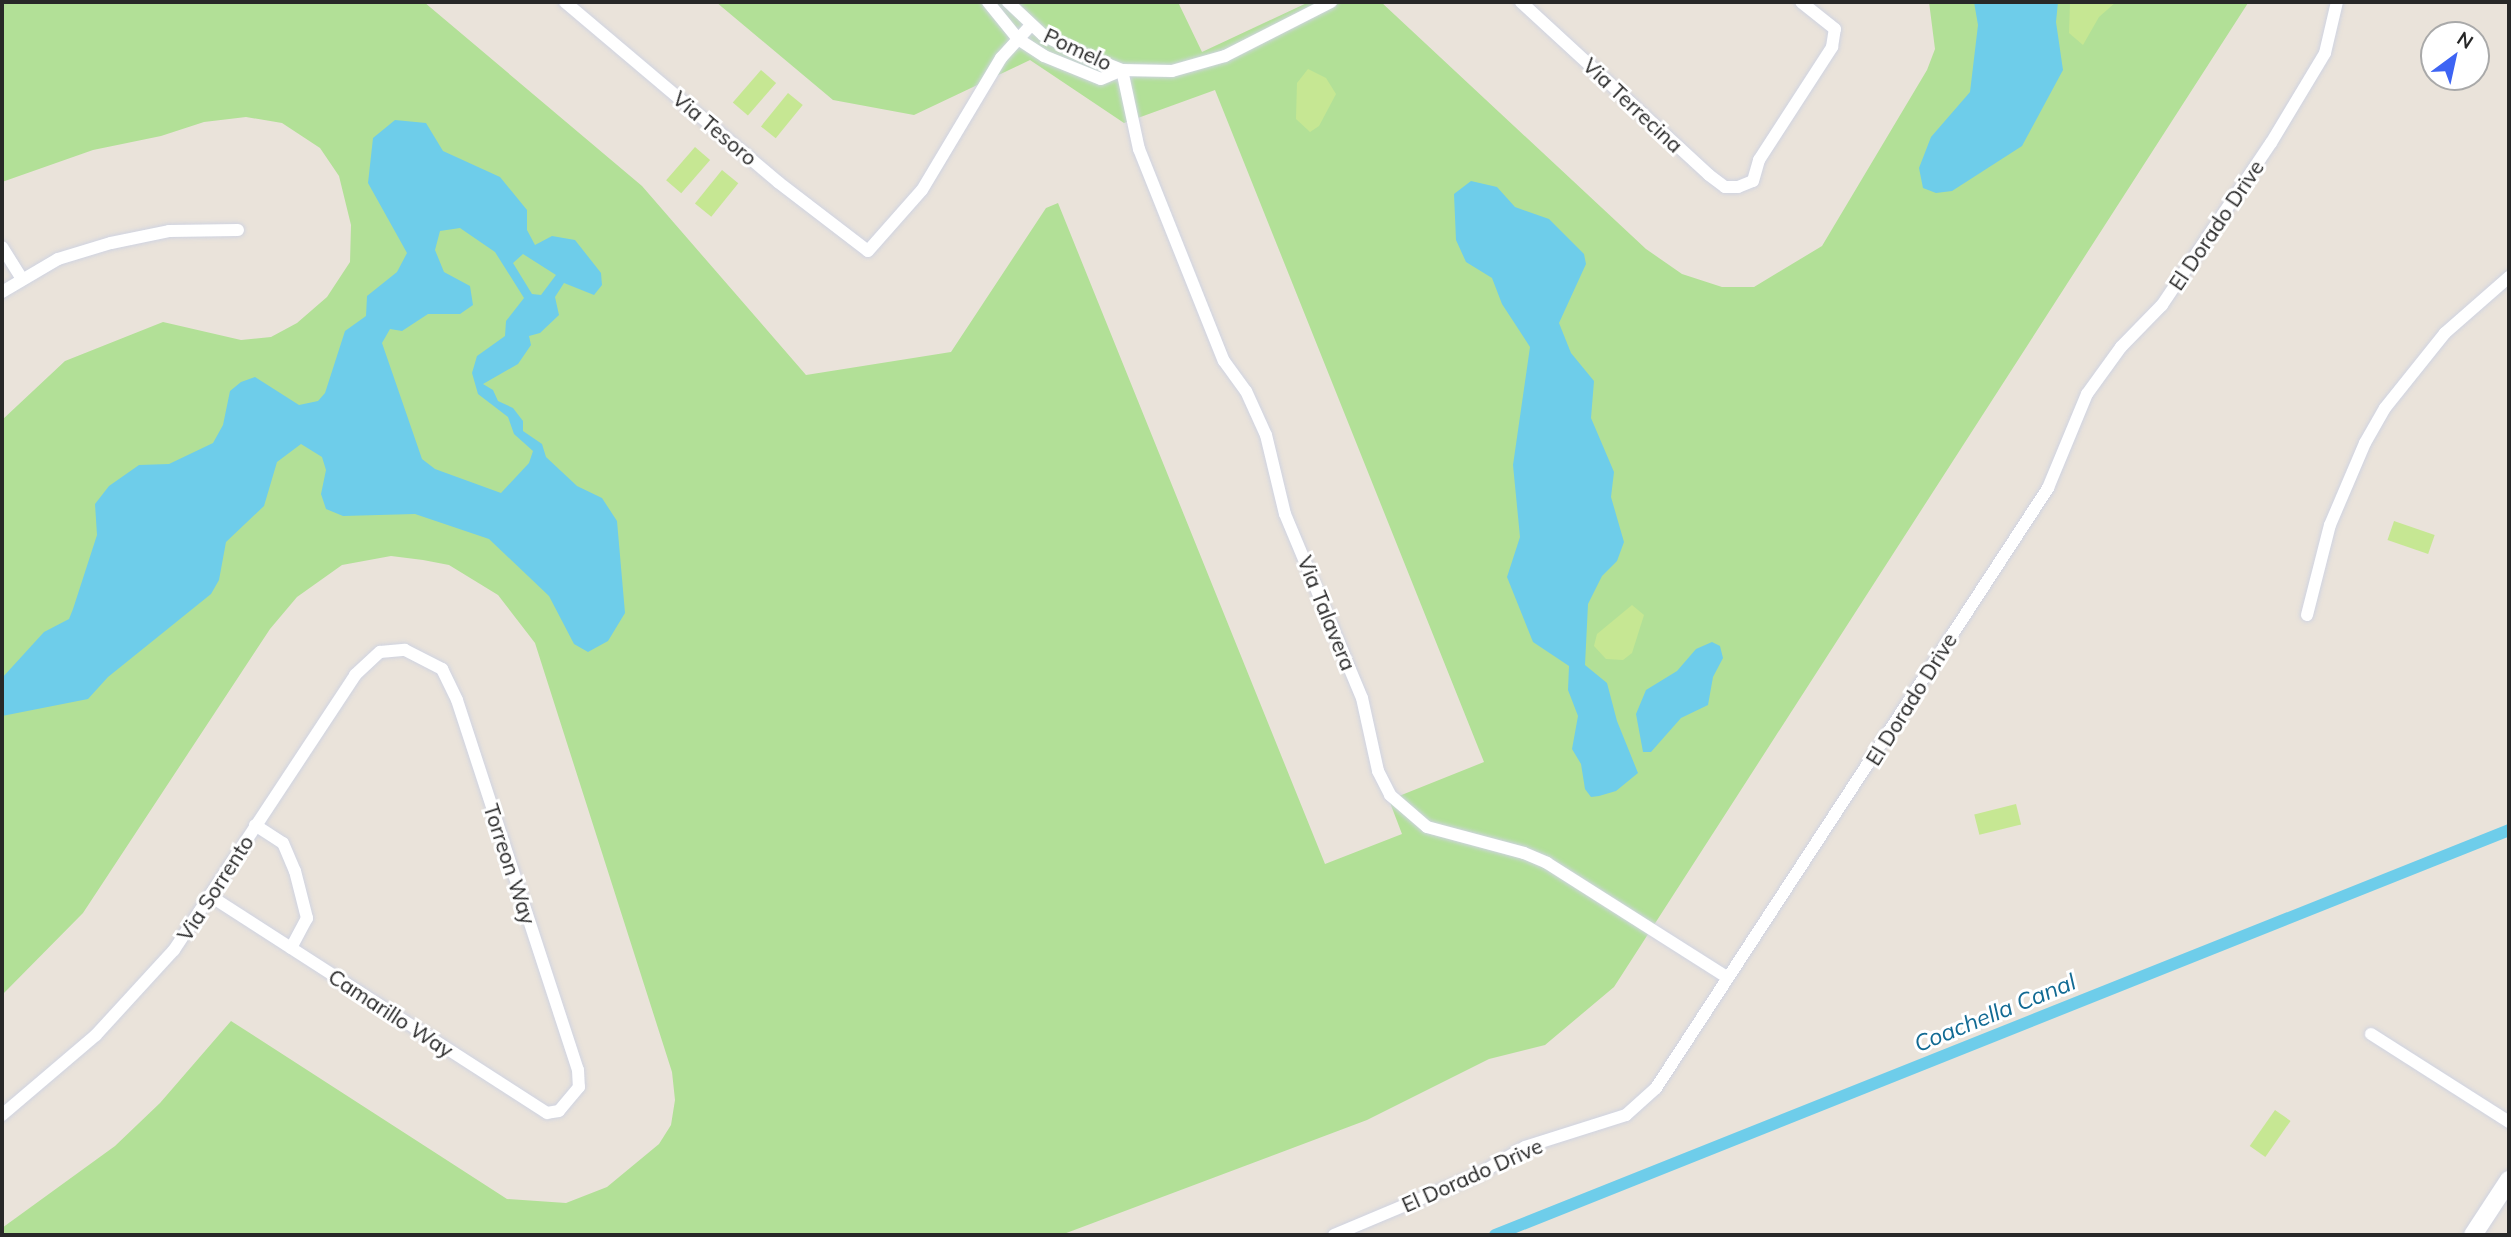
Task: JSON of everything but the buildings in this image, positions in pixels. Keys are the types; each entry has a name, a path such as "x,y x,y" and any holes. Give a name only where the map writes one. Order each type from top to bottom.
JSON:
{"street":[{"name":"Via Tesoro","path":"565,2 778,182 868,251 922,190 1001,58 1018,39"},
{"name":"Pomelo","path":"988,2 1018,39 1044,56 1101,79 1122,70"},
{"name":"Pomelo","path":"1007,2 1031,25 1059,44 1122,70"},
{"path":"1122,70 1172,71 1225,56 1331,2"},
{"name":"Via Terrecina","path":"1521,2 1725,187 1753,181 1759,160 1832,47 1835,29 1801,2"},
{"name":"El Dorado Drive","path":"1334,1235 1479,1174 1525,1147 1626,1115 1656,1088 1685,1051 1728,978 2048,488 2087,394 2209,240 2271,143 2325,53 2337,2"},
{"path":"1018,39 1031,25"},
{"name":"Via Talavera","path":"1122,70 1139,149 1224,361 1246,391 1266,435 1285,514 1362,698 1378,771 1390,795 1427,827 1524,853 1547,863 1728,978"},
{"path":"2,292 21,278 58,259 111,243 169,231 238,230"},
{"path":"2,247 21,278"},
{"path":"2307,615 2330,525 2378,420 2445,333 2509,277"},
{"name":"Via Sorrento","path":"2,1115 96,1035 174,950 355,674 380,652 405,650"},
{"name":"Torreon Way","path":"405,650 442,669 457,700 578,1070 579,1087 572,1099"},
{"path":"255,825 283,843 295,871 307,918 291,948"},
{"name":"Camarillo Way","path":"210,896 547,1113 559,1111 572,1099"},
{"path":"2371,1034 2509,1122"},
{"path":"2473,1235 2509,1180"}],"green space":[{"path":"2,2 424,2 642,186 806,375 951,352 1046,208 1058,203 1325,864 1402,834 1389,800 1484,762 1215,90 1124,123 1030,60 914,115 833,100 716,2 1178,2 1202,52 1309,2 1381,2 1646,249 1682,274 1722,287 1754,287 1822,246 1927,70 1935,49 1929,2 2248,3 1614,987 1545,1045 1489,1059 1367,1120 1061,1235 2,1235 2,1228 115,1146 160,1103 231,1021 507,1199 566,1203 607,1187 659,1144 671,1125 675,1100 672,1072 535,643 498,595 449,565 423,560 391,556 342,565 297,597 270,629 83,913 2,995 2,420 65,361 163,322 241,340 271,337 297,323 327,297 350,262 351,225 339,176 320,148 282,123 246,117 204,122 161,136 93,150 2,182"},
{"path":"2070,2 2116,2 2099,17 2083,45 2069,33"},
{"path":"1308,69 1326,78 1336,94 1319,126 1310,132 1296,119 1297,83"},
{"path":"761,70 776,83 748,116 733,102"},
{"path":"788,93 803,105 776,138 761,126"},
{"path":"695,147 710,160 681,193 666,180"},
{"path":"722,170 738,183 711,217 695,203"},
{"path":"2394,521 2435,535 2428,554 2387,540"},
{"path":"1632,605 1644,615 1632,653 1623,660 1606,659 1594,646 1597,634"},
{"path":"2016,804 2021,824 1979,835 1974,814"},
{"path":"2275,1110 2291,1121 2265,1157 2250,1146"}],"water":[{"path":"1974,2 2058,2 2056,22 2063,70 2022,146 1952,191 1936,193 1923,188 1919,168 1931,137 1970,92 1978,25"},
{"path":"395,120 426,123 443,151 500,177 527,210 527,230 535,245 552,236 575,240 601,273 602,285 594,295 564,283 555,297 559,315 540,333 529,336 531,345 518,364 483,384 493,390 498,401 513,408 523,421 523,431 542,444 546,457 577,486 602,498 617,521 625,613 608,641 588,652 574,644 549,596 489,539 415,514 343,516 326,509 321,494 326,470 322,457 301,444 277,462 264,506 226,542 219,580 211,594 108,677 88,699 2,716 2,678 44,632 69,619 97,535 95,504 109,486 139,465 169,464 213,443 223,425 230,391 241,382 255,377 299,405 318,401 325,393 345,331 366,316 367,296 397,272 407,253 368,183 373,138","holes":["460,228 495,252 524,298 506,321 505,336 477,356 472,373 478,394 508,417 514,434 533,451 529,463 501,493 435,469 422,459 382,343 390,329 402,331 428,314 460,314 473,305 470,286 444,272 435,250 440,231","523,254 556,275 541,295 532,294 513,263"]},
{"path":"1471,181 1497,187 1515,207 1549,219 1584,254 1586,264 1559,323 1571,353 1594,381 1591,418 1614,472 1611,497 1624,542 1617,561 1602,576 1588,604 1585,665 1607,683 1617,721 1638,773 1616,791 1599,796 1591,797 1585,789 1581,764 1572,749 1578,716 1568,690 1569,666 1533,642 1507,577 1520,537 1513,465 1530,347 1502,304 1492,278 1466,262 1456,240 1454,194"},
{"path":"1712,642 1720,646 1723,658 1713,677 1708,705 1681,718 1651,752 1643,752 1636,714 1646,690 1677,671 1696,649"}],"waterway":[{"name":"Coachella Canal","path":"1495,1235 2509,830"}]}
